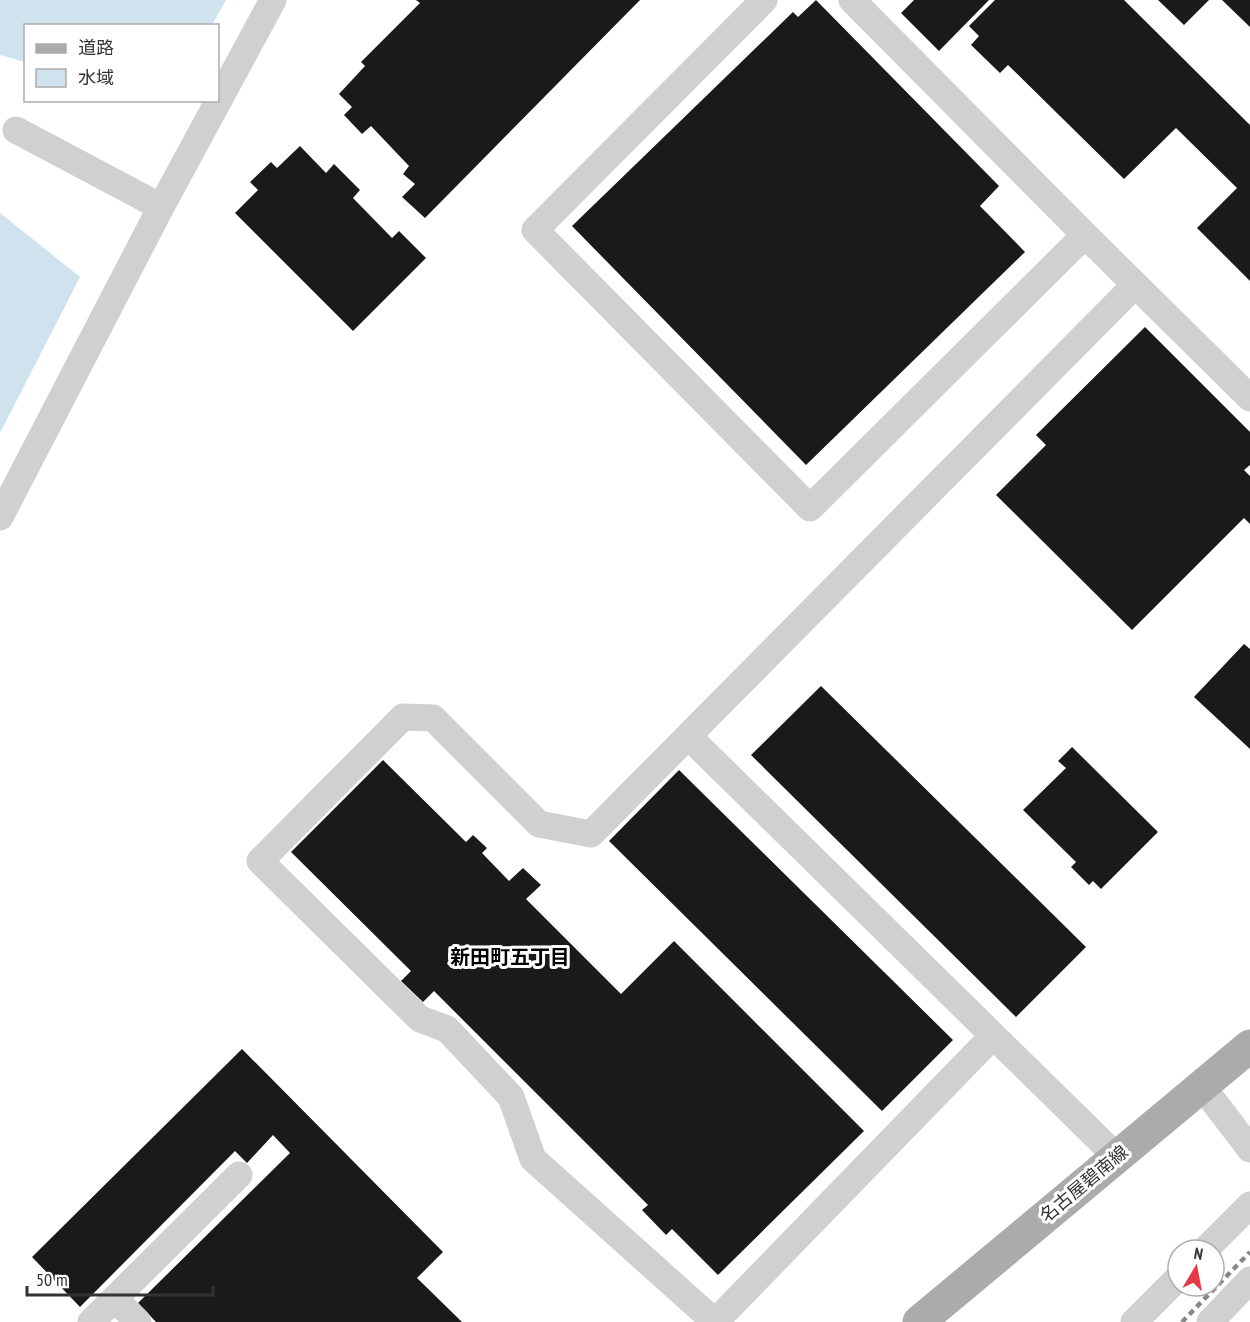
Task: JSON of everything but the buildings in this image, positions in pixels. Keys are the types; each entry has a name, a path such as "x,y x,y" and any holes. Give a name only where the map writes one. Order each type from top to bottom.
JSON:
{"main road":[{"name":"名古屋碧南線","path":"919,1322 1250,1046"}],"street":[{"path":"219,100 273,0"},
{"path":"764,0 535,230 810,508 1085,236"},
{"path":"852,0 1085,236 1250,398"},
{"path":"0,518 218,102"},
{"path":"16,130 161,207"},
{"path":"993,1036 715,1322 533,1159 511,1097 447,1029 420,1019 260,861 403,717 433,718 539,824 591,834 1135,285"},
{"path":"688,736 1116,1157"},
{"path":"1202,1086 1250,1149"},
{"path":"91,1322 238,1175"},
{"path":"1217,1238 1250,1205"},
{"path":"1210,1322 1250,1280"},
{"path":"1134,1322 1166,1290"},
{"path":"115,1299 138,1322"}],"water":[{"path":"0,0 226,0 213,24 24,24 24,62 0,55"},
{"path":"0,213 80,277 0,433"}],"railway":[{"path":"1182,1322 1250,1252"}],"district":[{"name":"新田町五丁目","path":"510,957"}]}
